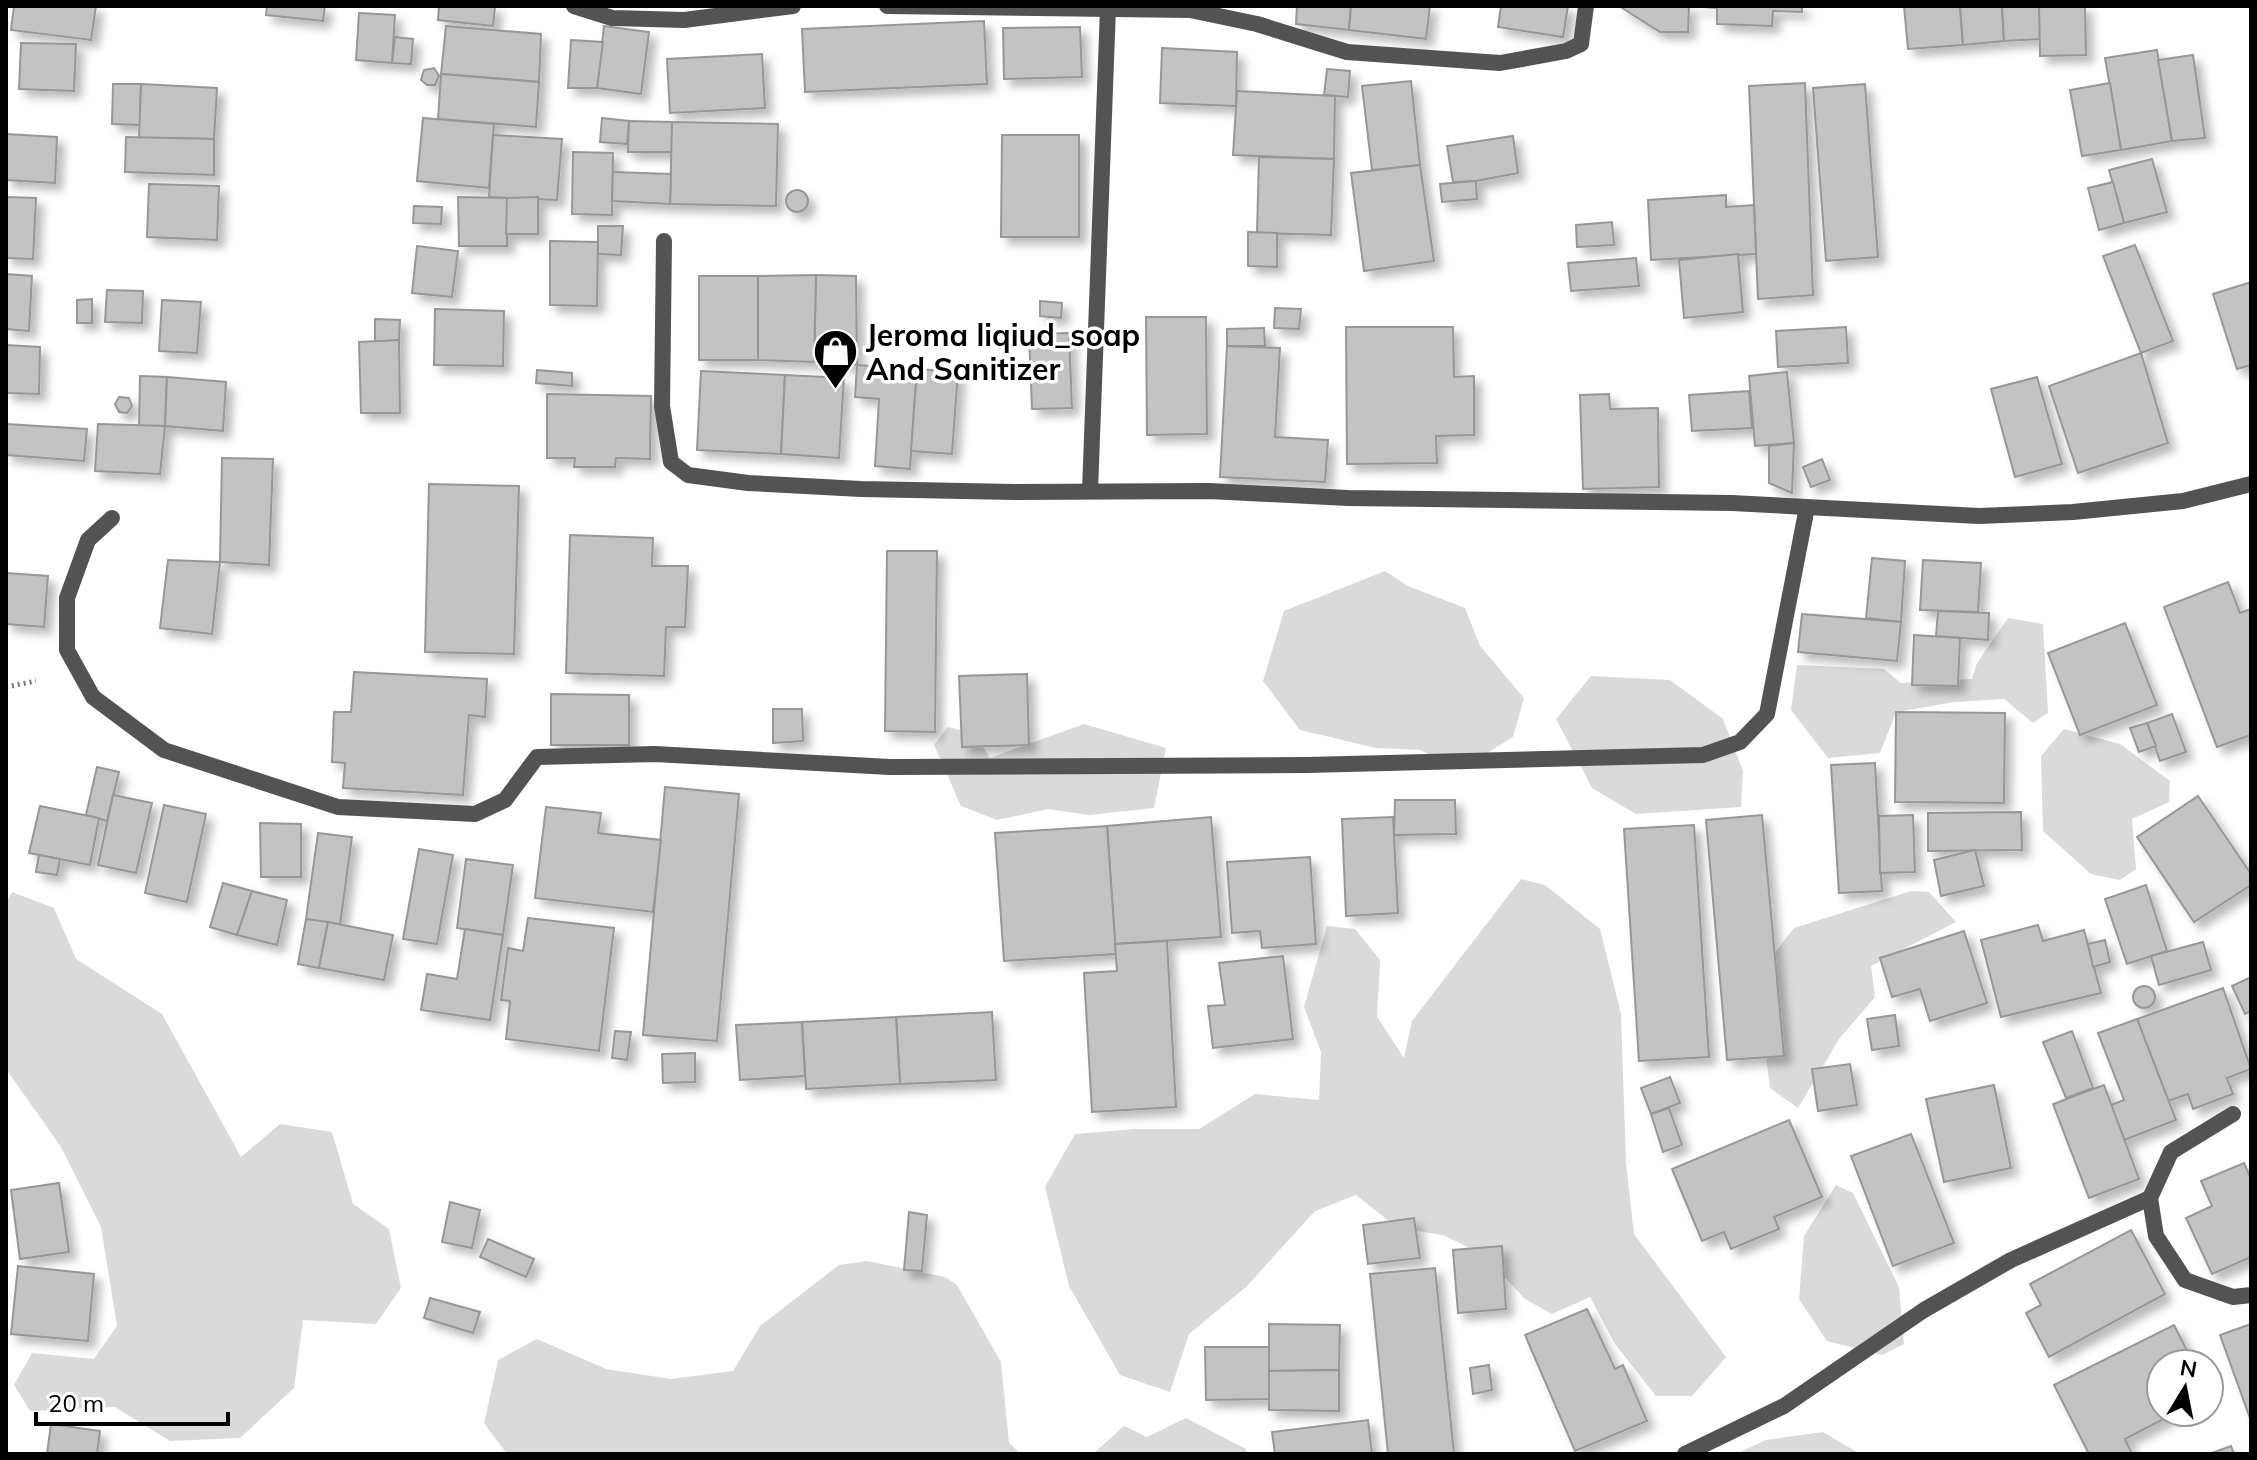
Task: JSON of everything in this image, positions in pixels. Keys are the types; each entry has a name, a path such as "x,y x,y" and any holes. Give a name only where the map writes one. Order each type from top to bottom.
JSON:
{"street":[{"path":"574,6 612,18 684,20 793,6"},
{"path":"887,6 1190,10 1257,24 1347,52 1500,63 1566,51 1581,44 1586,6"},
{"path":"1090,491 1108,8"},
{"path":"664,241 662,406 671,462 688,475 748,483 861,489 1209,491 1348,498 1732,503 1979,516 2057,513 2183,501 2251,484"},
{"path":"112,518 88,540 67,598 67,650 93,697 164,750 338,807 475,814 505,800 537,757 655,754 890,767 1307,765 1703,755 1740,742 1767,714 1807,507"},
{"path":"2233,1114 2171,1152 2150,1198 2156,1236 2185,1280 2233,1297 2251,1295"},
{"path":"1685,1454 1784,1406 1924,1310 2011,1260 2150,1198"}],"shaded area":[{"path":"1385,571 1408,586 1465,608 1480,646 1524,698 1513,737 1460,770 1420,750 1376,748 1300,730 1263,681 1284,611"},
{"path":"2008,618 2043,624 2048,713 2033,723 2004,699 1955,702 1896,712 1880,753 1828,758 1791,710 1797,665 1884,669 1901,683 1972,679 1977,663"},
{"path":"1591,676 1670,680 1723,719 1743,771 1741,807 1636,814 1592,788 1556,719"},
{"path":"1084,724 1166,748 1154,808 1089,815 1048,809 997,820 961,806 934,745 948,727 975,734 990,758"},
{"path":"2064,729 2120,744 2170,781 2169,802 2132,819 2136,869 2120,880 2091,874 2043,831 2041,756"},
{"path":"1521,879 1545,885 1600,929 1621,1014 1626,1163 1634,1234 1726,1357 1692,1396 1656,1396 1615,1344 1590,1297 1552,1314 1525,1299 1484,1255 1443,1235 1398,1228 1356,1195 1315,1211 1246,1287 1189,1334 1170,1392 1120,1375 1069,1286 1045,1187 1075,1134 1134,1129 1199,1129 1255,1094 1319,1100 1321,1052 1304,1007 1327,926 1355,929 1380,960 1377,1017 1404,1058 1412,1021"},
{"path":"1911,891 1929,892 1956,922 1871,966 1875,997 1839,1039 1798,1108 1770,1088 1756,977 1794,928"},
{"path":"12,892 54,908 76,959 162,1014 241,1157 280,1124 332,1132 353,1204 389,1229 401,1288 376,1324 303,1320 294,1388 240,1438 170,1441 115,1407 30,1411 14,1385 32,1353 94,1359 117,1326 101,1227 61,1147 6,1069 6,904"},
{"path":"1836,1185 1853,1193 1899,1287 1904,1344 1882,1355 1827,1341 1799,1299 1804,1236"},
{"path":"867,1261 945,1277 957,1285 1001,1362 1009,1443 1021,1454 507,1454 484,1423 498,1360 537,1339 606,1369 671,1379 733,1371 760,1326 839,1265"},
{"path":"1186,1418 1246,1449 1247,1454 1093,1454 1124,1426 1147,1437"},
{"path":"1823,1432 1860,1454 1736,1454 1766,1440"}],"building":[{"path":"14,6 96,6 91,40 11,30"},
{"path":"267,6 325,6 323,21 266,15"},
{"path":"439,6 495,6 493,26 438,20"},
{"path":"1297,6 1351,6 1349,30 1296,24"},
{"path":"1351,6 1430,6 1426,39 1349,30"},
{"path":"1501,6 1568,6 1563,37 1498,27"},
{"path":"1619,6 1689,6 1688,32 1660,32"},
{"path":"1689,6 1802,6 1802,12 1773,11 1772,26 1717,24 1717,8"},
{"path":"1904,6 1960,6 1963,45 1908,49"},
{"path":"1960,6 2002,6 2004,41 1963,45"},
{"path":"2002,6 2039,6 2041,39 2004,41"},
{"path":"2039,6 2085,6 2086,55 2040,56"},
{"path":"359,13 395,15 392,63 356,60"},
{"path":"984,21 987,84 805,92 802,29"},
{"path":"446,26 541,34 539,82 441,74"},
{"path":"604,26 649,32 641,94 597,88"},
{"path":"1080,27 1082,77 1004,79 1003,28"},
{"path":"395,37 413,39 411,64 392,63"},
{"path":"571,40 603,42 597,88 568,88"},
{"path":"21,43 76,44 74,91 19,89"},
{"path":"1162,48 1237,52 1236,106 1160,103"},
{"path":"2157,50 2172,141 2121,150 2105,58"},
{"path":"762,54 765,108 670,113 667,59"},
{"path":"2193,55 2205,138 2172,141 2158,60"},
{"path":"434,68 439,76 435,85 427,85 421,80 424,70"},
{"path":"1327,69 1350,71 1348,97 1324,95"},
{"path":"441,74 539,82 536,127 438,119"},
{"path":"1411,81 1420,165 1372,170 1362,86"},
{"path":"1805,83 1813,295 1758,299 1749,86"},
{"path":"2110,83 2121,150 2082,156 2070,90"},
{"path":"113,84 141,84 140,125 112,124"},
{"path":"141,84 217,88 214,139 139,138"},
{"path":"1865,84 1878,257 1826,261 1813,88"},
{"path":"1237,91 1335,96 1334,159 1233,155"},
{"path":"423,118 494,124 489,188 417,181"},
{"path":"602,118 629,121 627,144 600,142"},
{"path":"629,121 672,122 672,152 628,152"},
{"path":"672,122 778,124 776,206 670,204"},
{"path":"6,134 57,137 55,183 6,180"},
{"path":"493,135 562,139 557,200 489,197"},
{"path":"1002,135 1079,135 1079,237 1001,237"},
{"path":"1513,136 1518,173 1453,182 1447,146"},
{"path":"126,137 214,139 214,175 125,172"},
{"path":"573,152 613,153 612,215 572,214"},
{"path":"1259,157 1334,159 1331,235 1257,233"},
{"path":"2152,159 2167,212 2124,223 2109,170"},
{"path":"1420,165 1434,261 1364,271 1351,173"},
{"path":"613,172 671,174 670,204 612,201"},
{"path":"1476,181 1477,199 1442,202 1440,184"},
{"path":"2113,182 2124,223 2099,230 2088,188"},
{"path":"149,184 219,186 217,240 147,237"},
{"path":"797,190 805,193 808,201 805,209 797,212 789,209 786,201 789,193"},
{"path":"1726,195 1726,207 1754,205 1756,254 1651,260 1648,200"},
{"path":"6,197 36,198 33,259 6,258"},
{"path":"458,197 507,198 507,246 459,246"},
{"path":"538,197 538,234 506,234 507,198"},
{"path":"414,206 442,207 441,224 413,223"},
{"path":"1612,222 1614,245 1577,247 1576,225"},
{"path":"598,226 623,226 621,255 598,254"},
{"path":"1248,232 1277,233 1277,267 1248,266"},
{"path":"550,241 598,242 597,306 550,305"},
{"path":"2135,245 2173,341 2141,353 2103,256"},
{"path":"417,246 458,251 452,297 412,293"},
{"path":"1738,254 1743,312 1684,318 1679,260"},
{"path":"1636,258 1639,286 1571,291 1568,263"},
{"path":"6,274 32,276 29,331 6,329"},
{"path":"816,275 856,276 857,365 814,362"},
{"path":"816,275 814,362 758,360 758,276"},
{"path":"699,276 758,276 758,360 699,360"},
{"path":"2251,282 2251,365 2237,369 2213,294"},
{"path":"107,290 143,291 142,323 105,322"},
{"path":"92,299 92,323 77,323 77,300"},
{"path":"162,300 201,302 197,353 159,351"},
{"path":"1040,301 1062,303 1061,318 1040,316"},
{"path":"1275,308 1301,309 1299,329 1274,328"},
{"path":"435,309 504,311 503,366 434,365"},
{"path":"1146,317 1206,317 1207,434 1147,435"},
{"path":"375,319 400,320 399,340 375,342"},
{"path":"1346,327 1453,327 1454,377 1474,376 1474,435 1436,436 1437,463 1347,464"},
{"path":"1846,327 1848,363 1778,367 1776,331"},
{"path":"1264,328 1265,346 1227,346 1227,329"},
{"path":"1069,333 1072,408 1032,409 1029,334"},
{"path":"399,340 400,413 361,413 359,342"},
{"path":"6,345 40,347 39,394 6,393"},
{"path":"1227,346 1280,348 1275,437 1328,440 1325,482 1220,477"},
{"path":"2141,353 2168,443 2078,473 2049,386"},
{"path":"857,365 917,369 910,469 875,466 879,399 855,397"},
{"path":"917,369 958,372 952,454 911,451"},
{"path":"537,370 572,373 572,386 536,383"},
{"path":"701,371 785,375 781,454 697,450"},
{"path":"1787,372 1794,443 1755,446 1749,376"},
{"path":"785,375 844,378 839,458 781,454"},
{"path":"140,376 167,377 165,426 139,426"},
{"path":"167,377 226,382 223,431 165,426"},
{"path":"2037,377 2062,464 2015,477 1991,389"},
{"path":"1749,391 1752,428 1692,431 1689,395"},
{"path":"547,394 651,396 650,459 616,458 615,467 574,467 575,458 547,458"},
{"path":"1609,394 1610,409 1658,408 1659,487 1583,489 1580,395"},
{"path":"119,397 129,398 132,406 127,413 119,412 115,404"},
{"path":"6,424 87,429 84,461 6,455"},
{"path":"98,424 165,426 160,474 95,471"},
{"path":"1794,443 1792,493 1769,483 1769,446"},
{"path":"222,458 273,459 269,565 220,562"},
{"path":"1822,459 1830,480 1811,487 1803,467"},
{"path":"429,484 519,486 514,654 425,652"},
{"path":"570,535 653,538 652,566 688,566 685,627 666,627 664,676 566,673"},
{"path":"887,551 937,551 935,732 885,731"},
{"path":"1872,558 1905,561 1901,622 1866,618"},
{"path":"168,560 220,562 212,634 160,628"},
{"path":"1923,560 1981,563 1978,612 1920,610"},
{"path":"6,573 48,576 44,627 6,624"},
{"path":"2228,582 2240,613 2251,609 2251,735 2217,747 2164,607"},
{"path":"1938,611 1989,613 1988,640 1936,636"},
{"path":"1802,614 1901,622 1897,661 1798,652"},
{"path":"2125,623 2157,705 2080,735 2048,653"},
{"path":"1914,635 1960,638 1958,686 1912,685"},
{"path":"354,672 487,679 485,717 469,715 463,795 343,788 345,763 332,762 334,712 351,712"},
{"path":"1027,674 1029,745 962,747 959,676"},
{"path":"551,694 629,695 629,745 551,745"},
{"path":"773,709 802,709 803,741 773,743"},
{"path":"1896,712 2005,713 2004,803 1895,802"},
{"path":"2172,714 2186,752 2160,761 2147,723"},
{"path":"2147,723 2156,746 2139,752 2130,728"},
{"path":"1875,763 1882,891 1839,893 1831,765"},
{"path":"97,767 119,772 107,821 86,815"},
{"path":"665,787 739,794 717,1041 643,1035"},
{"path":"113,795 152,803 136,873 98,865"},
{"path":"2198,796 2251,874 2251,885 2194,922 2137,837"},
{"path":"1395,800 1455,800 1456,834 1394,835"},
{"path":"164,805 206,814 187,902 145,893"},
{"path":"40,806 99,818 90,865 29,853"},
{"path":"546,807 601,813 598,833 661,840 653,912 535,898"},
{"path":"2021,812 2022,850 1928,851 1928,813"},
{"path":"1762,815 1784,1056 1727,1060 1706,820"},
{"path":"1913,815 1915,872 1880,873 1879,816"},
{"path":"1211,817 1221,937 1115,944 1107,826"},
{"path":"1393,817 1398,913 1346,916 1342,819"},
{"path":"260,823 301,824 301,877 261,877"},
{"path":"1694,825 1709,1057 1639,1061 1624,829"},
{"path":"1107,826 1116,954 1004,961 995,833"},
{"path":"318,833 352,837 340,925 306,919"},
{"path":"419,849 453,855 437,944 403,939"},
{"path":"1975,850 1984,886 1941,896 1934,860"},
{"path":"39,855 60,859 57,875 36,872"},
{"path":"1310,857 1316,944 1262,948 1260,931 1232,933 1227,862"},
{"path":"466,859 513,865 503,935 457,928"},
{"path":"223,883 252,891 237,935 210,927"},
{"path":"2146,885 2167,951 2127,964 2105,899"},
{"path":"252,891 287,900 277,945 237,935"},
{"path":"528,918 614,928 599,1051 506,1039 510,1001 501,1000 508,948 523,951"},
{"path":"306,919 328,922 319,968 298,964"},
{"path":"328,922 393,935 384,980 319,968"},
{"path":"2038,925 2043,941 2084,930 2101,993 2001,1017 1981,940"},
{"path":"465,929 503,935 490,1020 421,1010 427,974 457,979"},
{"path":"1964,931 1987,1003 1930,1021 1920,989 1892,997 1880,958"},
{"path":"2105,940 2110,962 2093,967 2088,944"},
{"path":"1167,941 1176,1107 1092,1112 1084,973 1117,971 1115,944"},
{"path":"2203,942 2211,970 2159,985 2151,956"},
{"path":"1283,956 1293,1039 1213,1048 1208,1006 1225,1005 1219,963"},
{"path":"2251,977 2251,1011 2245,1014 2232,986"},
{"path":"2144,986 2152,989 2155,997 2152,1005 2144,1008 2136,1005 2133,997 2136,989"},
{"path":"2223,988 2251,1069 2227,1078 2233,1094 2193,1109 2188,1094 2168,1101 2137,1019"},
{"path":"992,1012 996,1080 900,1084 896,1017"},
{"path":"1895,1015 1899,1046 1872,1050 1867,1019"},
{"path":"896,1017 900,1084 806,1089 802,1022"},
{"path":"2137,1019 2176,1120 2124,1140 2111,1105 2124,1100 2098,1033"},
{"path":"802,1022 805,1076 740,1080 736,1025"},
{"path":"615,1031 631,1032 627,1060 612,1058"},
{"path":"2072,1031 2093,1088 2066,1098 2043,1042"},
{"path":"695,1053 695,1082 663,1083 662,1054"},
{"path":"1850,1064 1857,1105 1818,1111 1812,1069"},
{"path":"1670,1077 1680,1103 1651,1114 1641,1088"},
{"path":"1994,1085 2011,1168 1944,1182 1926,1099"},
{"path":"2104,1085 2139,1179 2089,1198 2053,1104"},
{"path":"1669,1108 1682,1145 1663,1152 1651,1114"},
{"path":"1789,1120 1822,1197 1774,1217 1779,1229 1731,1249 1724,1232 1702,1241 1672,1169"},
{"path":"1911,1134 1954,1243 1893,1266 1851,1156"},
{"path":"2244,1163 2251,1179 2251,1257 2212,1274 2186,1218 2212,1206 2201,1181"},
{"path":"59,1183 69,1252 20,1259 11,1190"},
{"path":"450,1202 480,1210 472,1248 442,1242"},
{"path":"909,1212 927,1215 922,1271 904,1270"},
{"path":"1414,1218 1420,1258 1368,1264 1363,1225"},
{"path":"2131,1230 2165,1294 2049,1357 2026,1313 2041,1305 2030,1284"},
{"path":"488,1239 534,1259 526,1277 480,1257"},
{"path":"1502,1246 1506,1309 1458,1313 1453,1250"},
{"path":"18,1266 94,1274 88,1341 11,1334"},
{"path":"1435,1268 1454,1454 1388,1454 1370,1274"},
{"path":"430,1298 480,1312 473,1333 424,1318"},
{"path":"1587,1309 1615,1369 1623,1365 1647,1421 1575,1451 1525,1335"},
{"path":"1269,1324 1340,1325 1339,1370 1269,1371"},
{"path":"2251,1324 2251,1421 2225,1348 2220,1335"},
{"path":"2174,1325 2186,1348 2145,1348 2146,1428 2125,1439 2132,1454 2089,1454 2054,1385"},
{"path":"1205,1347 1269,1347 1269,1399 1206,1400"},
{"path":"1489,1365 1492,1390 1473,1394 1470,1368"},
{"path":"1339,1370 1339,1411 1269,1410 1269,1371"},
{"path":"1368,1420 1372,1454 1275,1454 1272,1432"},
{"path":"51,1424 100,1431 97,1454 47,1454"},
{"path":"2231,1446 2234,1454 2209,1454"}],"place":[{"name":"Jeroma liqiud_soap And Sanitizer","path":"835,391"}]}
